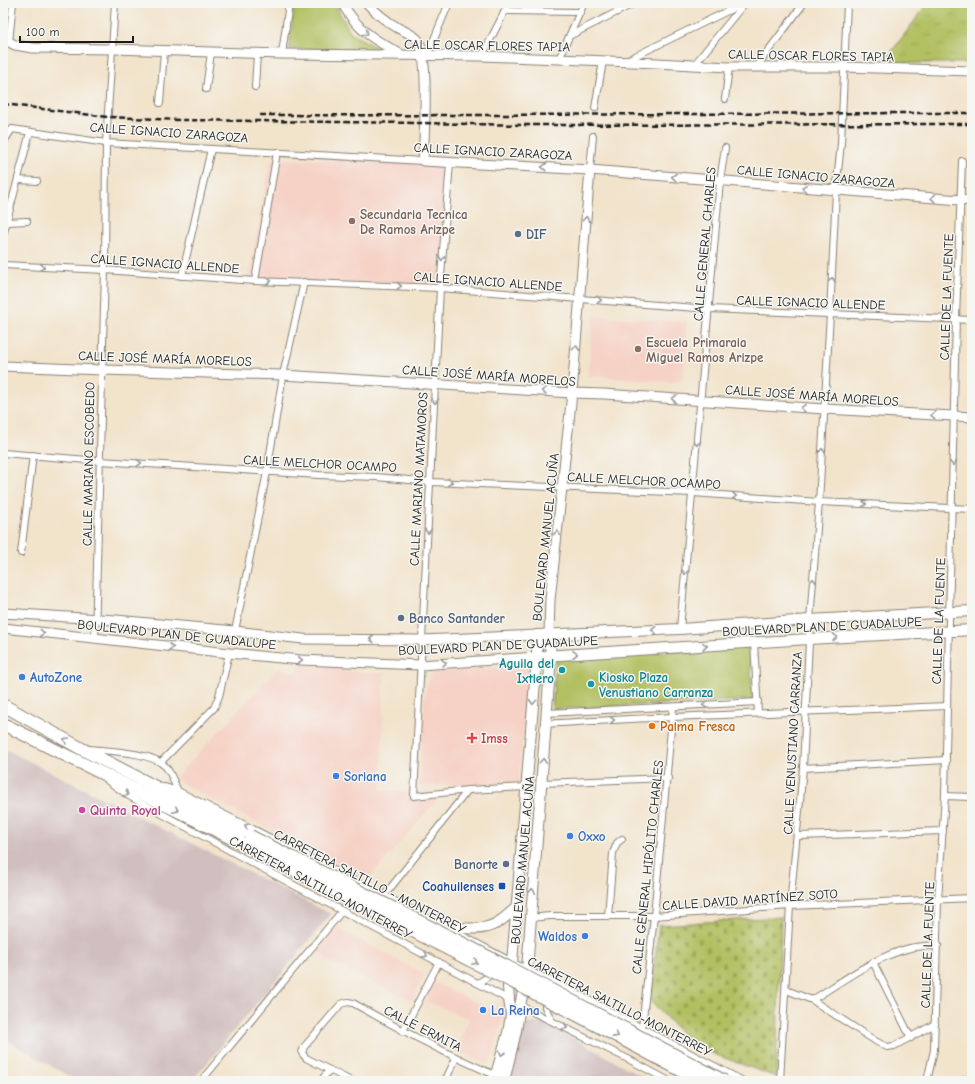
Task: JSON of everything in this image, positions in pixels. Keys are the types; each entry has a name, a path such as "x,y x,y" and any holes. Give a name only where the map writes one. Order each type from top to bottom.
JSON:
{"highway":[{"name":"CARRETERA SALTILLO - MONTERREY","path":"3,705 82,749 144,780 245,840 702,1081"},
{"name":"CARRETERA SALTILLO - MONTERREY","path":"3,724 467,945 724,1081"}],"main road":[{"name":"BOULEVARD PLAN DE GUADALUPE","path":"537,635 680,629 972,611"},
{"name":"BOULEVARD PLAN DE GUADALUPE","path":"537,656 972,630"},
{"name":"BOULEVARD MANUEL ACUÑA","path":"498,1080 512,1015 508,999 508,987 512,963 537,656 537,635"},
{"name":"BOULEVARD MANUEL ACUÑA","path":"498,1080 516,1031 527,970 551,656 549,635"},
{"path":"442,925 472,928 487,927 497,923 516,908"}],"street":[{"path":"6,41 13,3"},
{"name":"CALLE MARIANO ESCOBEDO","path":"95,638 106,270 106,143 115,3"},
{"path":"282,54 289,3"},
{"path":"342,3 355,22 366,34 404,56"},
{"path":"367,3 379,16 416,38 425,56 423,161"},
{"path":"425,56 449,3"},
{"path":"482,56 509,3"},
{"path":"559,60 584,3"},
{"path":"571,35 635,3"},
{"path":"623,62 744,3"},
{"path":"694,65 744,3"},
{"path":"756,67 804,3"},
{"name":"CALLE VENUSTIANO CARRANZA","path":"780,1081 790,906 798,836 803,768 810,620 819,502 836,191 841,143 847,3"},
{"path":"506,10 580,12"},
{"name":"CALLE OSCAR FLORES TAPIA","path":"6,41 21,47 33,48 257,54 482,56 729,67 844,67 972,70"},
{"path":"160,104 164,51"},
{"path":"206,89 211,52"},
{"path":"255,86 257,54"},
{"path":"595,108 603,61"},
{"path":"726,100 729,67"},
{"name":"CALLE IGNACIO ZARAGOZA","path":"3,144 12,128 106,143 590,170 972,201"},
{"path":"3,236 30,132"},
{"name":"BOULEVARD MANUEL ACUÑA","path":"549,635 550,600 572,393 592,136"},
{"name":"CALLE GENERAL CHARLES","path":"680,629 720,181 725,148"},
{"path":"182,276 211,149"},
{"path":"255,281 277,152"},
{"name":"CALLE DE LA FUENTE","path":"927,1081 934,1050 938,900 945,796 955,417 956,318 962,161"},
{"name":"CALLE MARIANO MATAMOROS","path":"450,163 440,288 414,796 468,790"},
{"path":"18,180 38,181"},
{"path":"7,222 27,221"},
{"name":"CALLE IGNACIO ALLENDE","path":"3,265 106,270 255,281 440,288 709,309 956,318 972,320"},
{"path":"235,631 267,472 283,375 304,282"},
{"name":"CALLE JOSÉ MARÍA MORELOS","path":"3,366 283,375 972,417"},
{"name":"CALLE MELCHOR OCAMPO","path":"3,453 100,461 267,472 376,477 431,482 693,493 819,502 972,509"},
{"path":"21,553 33,455"},
{"name":"BOULEVARD PLAN DE GUADALUPE","path":"3,613 96,619 235,631 302,639 421,640 537,635"},
{"name":"BOULEVARD PLAN DE GUADALUPE","path":"3,628 300,660 420,665 537,656"},
{"path":"754,642 758,713"},
{"path":"160,762 214,708 219,696 229,653"},
{"path":"547,713 758,702"},
{"path":"728,704 728,714"},
{"path":"545,724 728,714 805,713 947,706"},
{"name":"CALLE GENERAL HIPÓLITO CHARLES","path":"642,1028 668,778 673,707"},
{"path":"638,708 638,719"},
{"path":"587,711 587,722"},
{"path":"82,749 136,754 160,762 170,772 178,791"},
{"path":"803,768 946,760"},
{"name":"CARRETERA SALTILLO-MONTERREY","path":"95,769 110,784 129,796 520,1006 669,1081"},
{"path":"542,783 668,778"},
{"name":"CARRETERA SALTILLO-MONTERREY","path":"144,780 178,791 491,950 512,963 560,985 743,1081"},
{"path":"384,896 468,790 526,787"},
{"path":"945,796 972,797"},
{"path":"798,836 943,831"},
{"path":"608,916 613,853 617,843 622,839"},
{"name":"CALLE DAVID MARTÍNEZ SOTO","path":"530,918 550,916 654,916 790,906 972,898"},
{"path":"201,1081 342,911"},
{"path":"812,1000 873,962 896,952 912,948 938,945"},
{"path":"478,983 491,973 494,964 491,950"},
{"path":"403,1031 439,962"},
{"path":"873,962 911,1038"},
{"path":"552,1021 546,1007 546,996 553,987 560,985"},
{"path":"786,990 812,1000 883,1045 890,1047 911,1038 935,1024"},
{"name":"CALLE ERMITA","path":"329,1070 303,1056 302,1050 341,1004 348,1002 353,1003 403,1031 498,1080"},
{"path":"445,1081 456,1058"},
{"path":"321,1081 329,1070 351,1081"},
{"path":"961,1081 972,1078"}],"shaded area":[{"name":"Secundaria Tecnica De Ramos Arizpe","path":"271,159 448,163 439,286 248,279"},
{"name":"Escuela Primaraia Miguel Ramos Arizpe","path":"594,316 687,322 683,377 677,382 588,376"},
{"path":"301,664 368,673 384,673 381,790 409,791 411,799 439,798 370,877 264,827 174,779 278,669 297,672"},
{"name":"Imss","path":"530,666 518,783 419,786 425,692 432,672"},
{"path":"3,748 331,914 192,1081 77,1081 3,1038"},
{"path":"336,928 425,974 413,999 409,999 330,962 318,951"},
{"path":"434,982 504,1016 489,1065 456,1051 469,1019 425,1001"},
{"path":"545,1022 650,1081 510,1081 517,1040 527,1024"}],"green space":[{"path":"294,3 334,3 351,33 382,51 289,49"},
{"path":"928,3 972,3 972,63 883,63"},
{"path":"749,647 753,700 552,709 556,658"},
{"path":"781,917 776,1077 695,1047 650,1001 659,925"}],"railway":[{"path":"3,104 108,117 179,120 523,125 972,124"},
{"path":"260,115 972,113"}],"place":[{"name":"Secundaria Tecnica De Ramos Arizpe","path":"352,221"},
{"name":"DIF","path":"518,234"},
{"name":"Escuela Primaraia Miguel Ramos Arizpe","path":"638,349"},
{"name":"Banco Santander","path":"401,618"},
{"name":"Aguila del Ixtlero","path":"562,670"},
{"name":"AutoZone","path":"22,677"},
{"name":"Kiosko Plaza Venustiano Carranza","path":"591,684"},
{"name":"Palma Fresca","path":"652,726"},
{"name":"Imss","path":"472,738"},
{"name":"Soriana","path":"336,776"},
{"name":"Quinta Royal","path":"82,810"},
{"name":"Oxxo","path":"570,836"},
{"name":"Banorte","path":"506,864"},
{"name":"Coahuilenses","path":"502,886"},
{"name":"Waldos","path":"585,936"},
{"name":"La Reina","path":"483,1010"}]}
